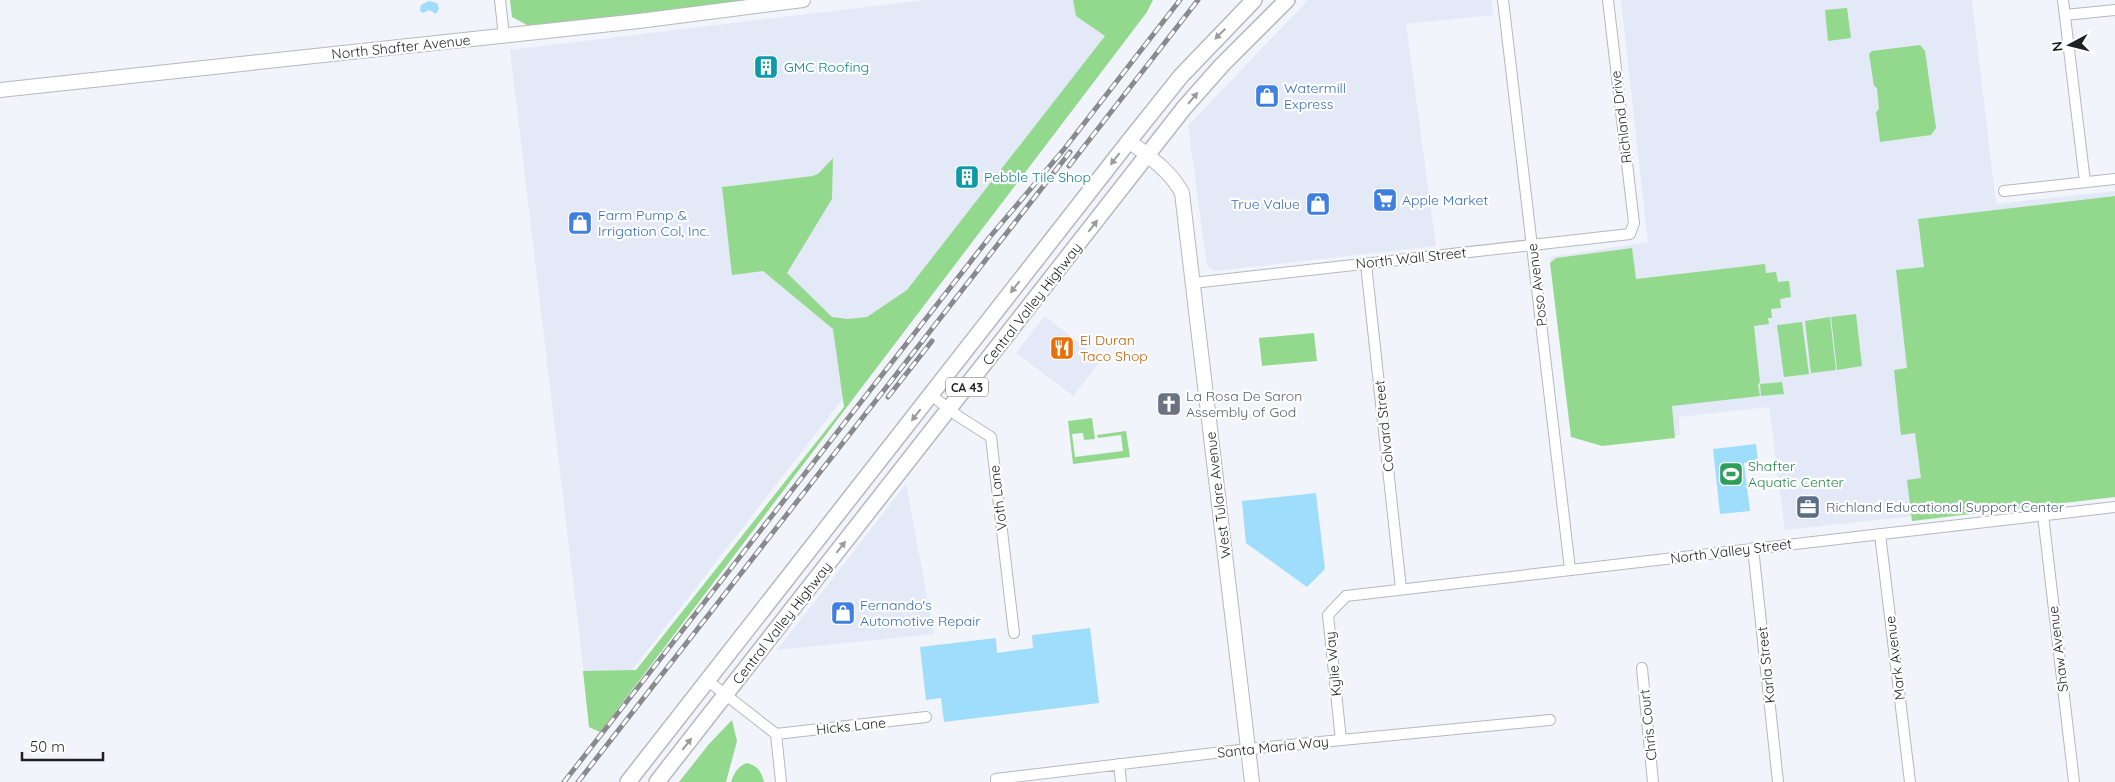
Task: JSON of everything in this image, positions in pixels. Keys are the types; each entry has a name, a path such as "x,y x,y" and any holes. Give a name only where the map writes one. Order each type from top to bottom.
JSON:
{"main road":[{"name":"North Shafter Avenue","path":"0,90 504,36 802,0"},
{"name":"Central Valley Highway","path":"628,782 1129,141 1187,69 1254,0"},
{"name":"Central Valley Highway","path":"657,782 1148,156 1222,65 1286,0"},
{"name":"West Tulare Avenue","path":"1129,141 1173,179 1182,193 1252,782"}],"street":[{"path":"500,0 504,36"},
{"name":"Poso Avenue","path":"1503,0 1570,569"},
{"name":"Richland Drive","path":"1608,0 1634,223 1630,234"},
{"path":"2063,0 2085,182"},
{"path":"2065,15 2115,10"},
{"path":"2004,191 2115,179"},
{"name":"North Wall Street","path":"1193,283 1630,234"},
{"name":"Colvard Street","path":"1366,264 1401,589"},
{"name":"Voth Lane","path":"931,395 949,410 991,437 1014,632"},
{"name":"North Valley Street","path":"1346,596 2115,507"},
{"name":"Shaw Avenue","path":"2043,515 2074,782"},
{"name":"Mark Avenue","path":"1880,534 1910,782"},
{"name":"Karla Street","path":"1753,548 1778,782"},
{"name":"Kylie Way","path":"1341,740 1328,615 1346,596"},
{"name":"Chris Court","path":"1642,668 1653,782"},
{"path":"708,681 776,734 782,782"},
{"name":"Hicks Lane","path":"776,734 926,717"},
{"name":"Santa Maria Way","path":"996,780 1248,749 1550,720"},
{"path":"1119,764 1121,782"}],"shaded area":[{"path":"924,0 1153,0 590,724 510,50"},
{"path":"1308,0 1492,0 1493,15 1406,24 1436,246 1215,271 1207,266 1188,126"},
{"path":"1621,0 1972,0 1996,204 2115,191 2115,494 1785,530 1769,407 1679,417 1680,435 1605,442 1573,437 1550,257 1648,242"},
{"path":"1045,316 1101,360 1073,396 1016,353"},
{"path":"906,484 934,634 777,650"}],"green space":[{"path":"510,0 758,0 529,26 512,17"},
{"path":"1073,0 1153,0 1147,12 600,732 589,727 583,671 636,670 844,407 833,329 763,271 732,275 722,187 813,176 819,173 833,158 832,199 787,273 832,317 848,319 867,317 907,290 1105,36 1076,16"},
{"path":"1847,8 1851,38 1828,41 1825,10"},
{"path":"1920,45 1925,51 1936,128 1931,135 1880,142 1876,112 1879,109 1877,88 1874,86 1869,54 1872,51"},
{"path":"2115,196 2115,497 1912,521 1907,480 1921,478 1915,433 1901,435 1894,370 1907,368 1896,270 1924,267 1918,219"},
{"path":"1632,248 1636,279 1765,264 1766,273 1776,272 1778,282 1789,281 1791,297 1780,299 1781,308 1771,309 1772,318 1768,318 1769,324 1754,326 1760,396 1672,406 1675,438 1602,446 1571,437 1550,263 1556,258"},
{"path":"1856,314 1862,366 1837,370 1831,317"},
{"path":"1830,317 1836,370 1811,373 1805,321"},
{"path":"1802,322 1809,374 1784,377 1777,325"},
{"path":"1314,333 1317,361 1262,366 1259,338"},
{"path":"1782,382 1784,394 1761,396 1760,384"},
{"path":"1092,418 1095,439 1084,440 1083,433 1072,434 1075,457 1123,451 1121,435 1098,438 1097,435 1126,431 1130,457 1073,464 1068,421"},
{"path":"732,720 737,741 726,782 679,782 709,744"},
{"path":"747,763 758,770 764,782 731,782 737,770"}],"water":[{"path":"429,1 437,3 439,9 436,14 429,10 423,13 420,11 421,5"},
{"name":"Shafter Aquatic Center","path":"1756,444 1758,461 1744,463 1750,511 1720,514 1713,449"},
{"path":"1316,493 1325,569 1307,587 1246,543 1242,501"},
{"path":"1090,628 1099,703 944,722 941,698 926,700 920,647 996,638 997,653 1033,648 1032,635"}],"railway":[{"path":"564,782 989,238 1065,148 1180,0"},
{"path":"1069,166 1198,0"},
{"path":"578,782 1070,152"},
{"path":"888,397 932,341"}],"place":[{"name":"GMC Roofing","path":"766,67"},
{"name":"Watermill Express","path":"1267,96"},
{"name":"Pebble Tile Shop","path":"967,177"},
{"name":"Apple Market","path":"1385,200"},
{"name":"True Value","path":"1318,204"},
{"name":"Farm Pump & Irrigation Col, Inc.","path":"580,223"},
{"name":"El Duran Taco Shop","path":"1062,348"},
{"name":"La Rosa De Saron Assembly of God","path":"1169,404"},
{"name":"Shafter Aquatic Center","path":"1731,474"},
{"name":"Richland Educational Support Center","path":"1808,507"},
{"name":"Fernando's Automotive Repair","path":"843,613"}]}
